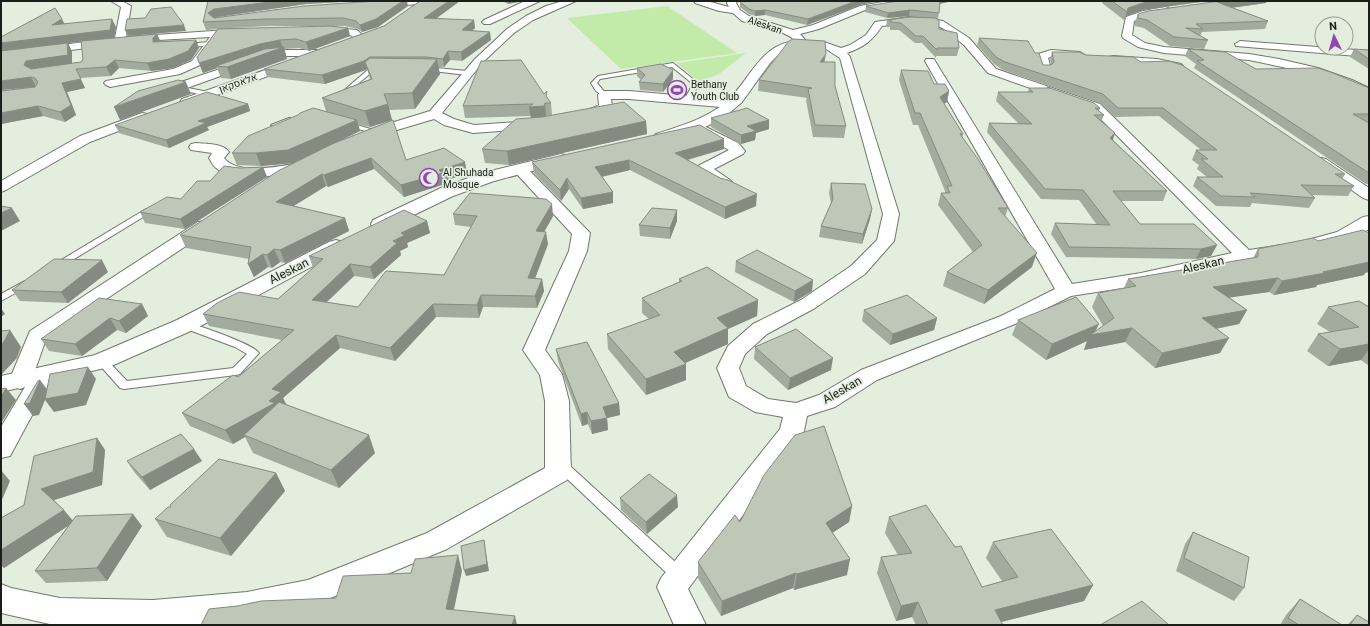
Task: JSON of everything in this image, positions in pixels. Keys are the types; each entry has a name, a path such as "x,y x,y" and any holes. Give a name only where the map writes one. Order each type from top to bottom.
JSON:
{"street":[{"path":"115,1 126,6 120,41"},
{"path":"373,4 432,1"},
{"path":"487,22 530,2 536,1"},
{"path":"349,143 376,132 435,114 468,73 496,42 526,20 546,9 572,1"},
{"path":"698,1 722,9 736,11"},
{"name":"Aleskan","path":"733,1 731,4 741,16 794,41 837,49 845,57 891,214 885,241 858,270 808,304 760,328 736,351 728,368 737,390 763,406 796,411 827,401 869,375 1008,320 1066,291 1141,279 1245,256 1324,242 1362,227 1369,221"},
{"path":"794,41 816,27 863,8 903,1"},
{"path":"407,13 419,2"},
{"path":"1127,36 1128,19 1143,14 1174,9"},
{"path":"841,52 854,47 870,37 878,24 886,22 921,21 941,24 968,43 978,54 983,65 992,71 1096,107 1245,256"},
{"path":"165,39 194,26"},
{"path":"794,41 816,30 816,27"},
{"path":"309,30 353,32 360,38"},
{"path":"1,56 120,41 165,39 217,33 256,31"},
{"path":"110,83 176,72 196,63 217,33"},
{"path":"347,43 375,33"},
{"path":"1127,36 1155,38"},
{"path":"1127,36 1142,45 1164,50 1249,57 1307,68 1348,82 1369,93"},
{"name":"Aleskan","path":"647,140 662,137 715,116 738,98 769,57 780,48 794,41"},
{"path":"1229,43 1369,54"},
{"path":"78,46 79,61"},
{"name":"אלאסקאן","path":"172,106 334,48"},
{"path":"151,95 178,88 266,56 286,53 320,53"},
{"path":"1045,69 1042,56 1050,53 1089,57"},
{"path":"1103,58 1157,62 1184,68 1191,72"},
{"path":"930,61 1066,291"},
{"path":"573,120 597,112 606,106 604,95 732,104"},
{"path":"1,187 86,139 150,114"},
{"path":"435,114 449,122 473,129 543,124"},
{"path":"695,125 733,146 738,151 703,169 730,186"},
{"path":"196,147 213,149 222,152 216,158 218,163 238,172 264,172 306,164 264,188"},
{"name":"Aleskan","path":"10,382 101,361 185,325 358,235 447,192 488,177 575,156"},
{"path":"1313,157 1369,195"},
{"path":"1,598 7,601 60,612 153,614 247,606 308,593 437,541 558,473 556,400 551,374 534,350 578,251 581,233 520,169"},
{"path":"10,382 37,336 218,217"},
{"path":"1,449 43,375"},
{"path":"690,625 672,587 792,431 796,411"}],"lane":[{"path":"181,47 210,44"},
{"path":"604,95 598,90 594,83 598,78 673,65 692,79 696,84 687,100"},
{"path":"339,98 372,70 387,69"},
{"path":"422,69 468,73"},
{"path":"178,88 208,94"},
{"path":"274,125 295,118"},
{"path":"339,122 376,132"},
{"path":"47,272 149,211"},
{"path":"1,298 34,279"},
{"path":"101,361 124,385 236,371 254,353 239,345 185,325"},
{"path":"558,468 565,469 680,576"}],"green space":[{"path":"667,6 737,53 621,69 567,18"},
{"path":"746,53 719,74 699,82 677,63"}],"building":[{"path":"208,1 277,1 214,9 208,13 214,18 304,6 376,1 403,1 376,19 360,25 356,21 343,18 203,22"},
{"path":"420,1 449,1 424,18 474,20 462,30 490,32 461,52 448,51 443,59 426,57 370,57 364,61 322,75 264,69 384,26"},
{"path":"856,1 808,19 765,10 755,11 749,9 740,2"},
{"path":"898,1 940,1 939,13 910,10 888,13 866,6"},
{"path":"1112,1 1152,1 1128,8 1127,12"},
{"path":"1220,1 1227,1 1217,2 1268,21 1196,24 1203,29 1186,28 1208,40 1174,37 1147,20 1138,18 1138,14 1148,11"},
{"path":"171,7 184,25 125,30 127,19 145,18 151,9"},
{"path":"55,8 62,19 52,25 112,19 110,30 1,43 1,37"},
{"path":"910,17 935,18 939,20 939,29 957,33 959,48 937,48 937,50 923,36 916,36 901,23 887,20"},
{"path":"330,26 348,28 306,42 296,39 280,40 260,44 199,63 197,57 218,29"},
{"path":"157,34 153,38 153,42 196,40 188,51 169,59 147,63 115,60 106,67 76,69 81,79 62,83 71,105 60,112 38,106 1,113 1,91 35,87 38,82 35,78 31,77 1,81 1,51 67,43 68,55 26,61 24,65 31,69 81,62 83,59 81,41"},
{"path":"979,38 1028,41 1035,53 1039,53 1043,65 1051,65 1054,62 1052,52 1079,52 1086,55 1133,57 1141,62 1169,61 1182,65 1345,174 1335,174 1354,186 1301,185 1315,198 1250,193 1255,197 1221,196 1197,177 1223,177 1201,159 1208,159 1196,150 1217,150 1163,108 1118,108 1103,94 1005,62 996,57"},
{"path":"793,39 825,41 826,54 820,62 835,62 835,86 846,126 815,125 808,89 812,88 759,80 789,41"},
{"path":"284,47 227,67 216,66 265,49"},
{"path":"1188,49 1225,52 1256,69 1318,68 1369,88 1369,114 1353,114 1369,123 1369,173 1197,61 1204,60"},
{"path":"1354,49 1369,50 1369,59"},
{"path":"370,58 437,59 412,93 384,94 388,104 365,111 322,98 372,79 365,62"},
{"path":"521,60 544,94 547,91 546,96 551,103 545,103 544,106 529,107 533,104 463,106 481,61"},
{"path":"661,64 673,70 663,84 639,82 645,75 637,68"},
{"path":"901,70 928,71 934,84 945,84 949,91 940,97 963,134 960,134 978,159 1008,208 998,208 1037,253 988,290 947,272 982,245 941,193 950,193 947,186 952,186 920,113 915,113"},
{"path":"178,80 186,82 114,107 138,91"},
{"path":"1029,88 1050,88 1094,103 1100,108 1095,108 1104,115 1094,115 1115,133 1110,138 1167,191 1113,191 1140,224 1194,224 1217,245 1201,249 1069,247 1055,223 1110,225 1083,190 1045,189 989,123 1032,124 998,92 1033,92"},
{"path":"207,92 248,104 198,121 206,123 166,140 115,125"},
{"path":"624,102 646,121 507,151 482,149 516,119 542,117"},
{"path":"313,108 357,120 288,150 256,153 232,153 248,136"},
{"path":"747,108 769,120 747,126 756,131 741,135 711,118"},
{"path":"393,120 406,160 444,148 465,162 439,170 443,173 401,185 371,158 324,175 322,174 276,202 345,218 280,250 274,249 267,255 263,254 248,264 251,247 180,235 278,171 332,144"},
{"path":"700,125 724,139 675,153 720,178 728,180 757,194 725,207 629,160 595,167 613,192 581,198 567,178 560,190 532,162"},
{"path":"224,166 240,168 263,167 180,219 140,212 167,197 181,199 197,181 210,181"},
{"path":"831,183 865,184 872,209 863,234 821,226 833,199"},
{"path":"470,193 546,199 552,204 536,231 546,232 528,278 542,279 535,296 481,295 477,305 433,304 390,348 336,335 272,389 281,392 269,401 275,403 225,430 182,413 233,375 238,377 294,330 203,314 217,303 239,292 278,299 323,259 309,256 404,210 427,221 401,233 405,235 393,241 397,243 370,267 350,264 312,300 358,307 386,271 444,275 477,216 453,214"},
{"path":"1,206 12,208 1,213"},
{"path":"652,208 677,210 670,228 639,225"},
{"path":"1363,230 1369,233 1369,262 1323,272 1325,273 1282,281 1278,278 1213,287 1247,310 1202,318 1229,338 1162,353 1132,328 1090,335 1114,318 1098,293 1136,286 1128,279 1258,257 1258,249 1313,238 1318,241"},
{"path":"757,250 813,280 795,291 736,261"},
{"path":"54,259 102,260 61,292 12,290"},
{"path":"707,267 758,300 717,318 728,328 674,352 686,364 646,379 607,334 660,315 642,298 682,281 679,279"},
{"path":"907,295 937,318 893,334 864,310"},
{"path":"1076,297 1099,324 1052,344 1018,320"},
{"path":"99,298 142,304 119,321 110,318 75,344 41,339"},
{"path":"1359,301 1369,307 1369,344 1340,349 1318,334 1359,327 1328,307"},
{"path":"796,329 833,358 790,378 755,347"},
{"path":"10,330 5,340 1,345 1,331"},
{"path":"587,342 619,403 603,407 607,418 591,421 587,412 581,414 556,349"},
{"path":"88,367 78,393 45,399 50,374"},
{"path":"40,380 30,403 24,404 38,381"},
{"path":"6,388 1,397 1,389"},
{"path":"279,402 369,435 331,470 244,435"},
{"path":"824,426 852,506 826,523 850,559 797,574 796,573 722,601 698,562 735,515 740,522 764,475 795,435"},
{"path":"181,434 194,449 142,477 127,461"},
{"path":"97,438 93,472 41,489 64,510 1,550 1,518 24,505 34,456"},
{"path":"219,459 276,473 220,538 155,519 168,507 171,507 170,505"},
{"path":"649,474 677,495 646,522 620,498"},
{"path":"926,505 955,547 961,546 982,587 1018,577 993,542 1051,529 1093,585 995,610 1003,625 928,625 918,602 901,606 881,557 912,553 889,517"},
{"path":"133,514 97,568 35,571 76,516"},
{"path":"1193,532 1249,557 1244,588 1184,558"},
{"path":"484,540 487,564 464,570 461,546"},
{"path":"458,555 446,609 515,616 512,625 201,625 209,609 237,606 261,601 336,598 343,576 411,573 415,559"},
{"path":"1300,599 1342,625 1299,625 1288,618"},
{"path":"1142,601 1169,625 1100,625"},
{"path":"1357,615 1369,622 1369,625 1350,625"}],"place":[{"name":"Bethany Youth Club","path":"677,90"},
{"name":"Al Shuhada Mosque","path":"429,178"}]}
